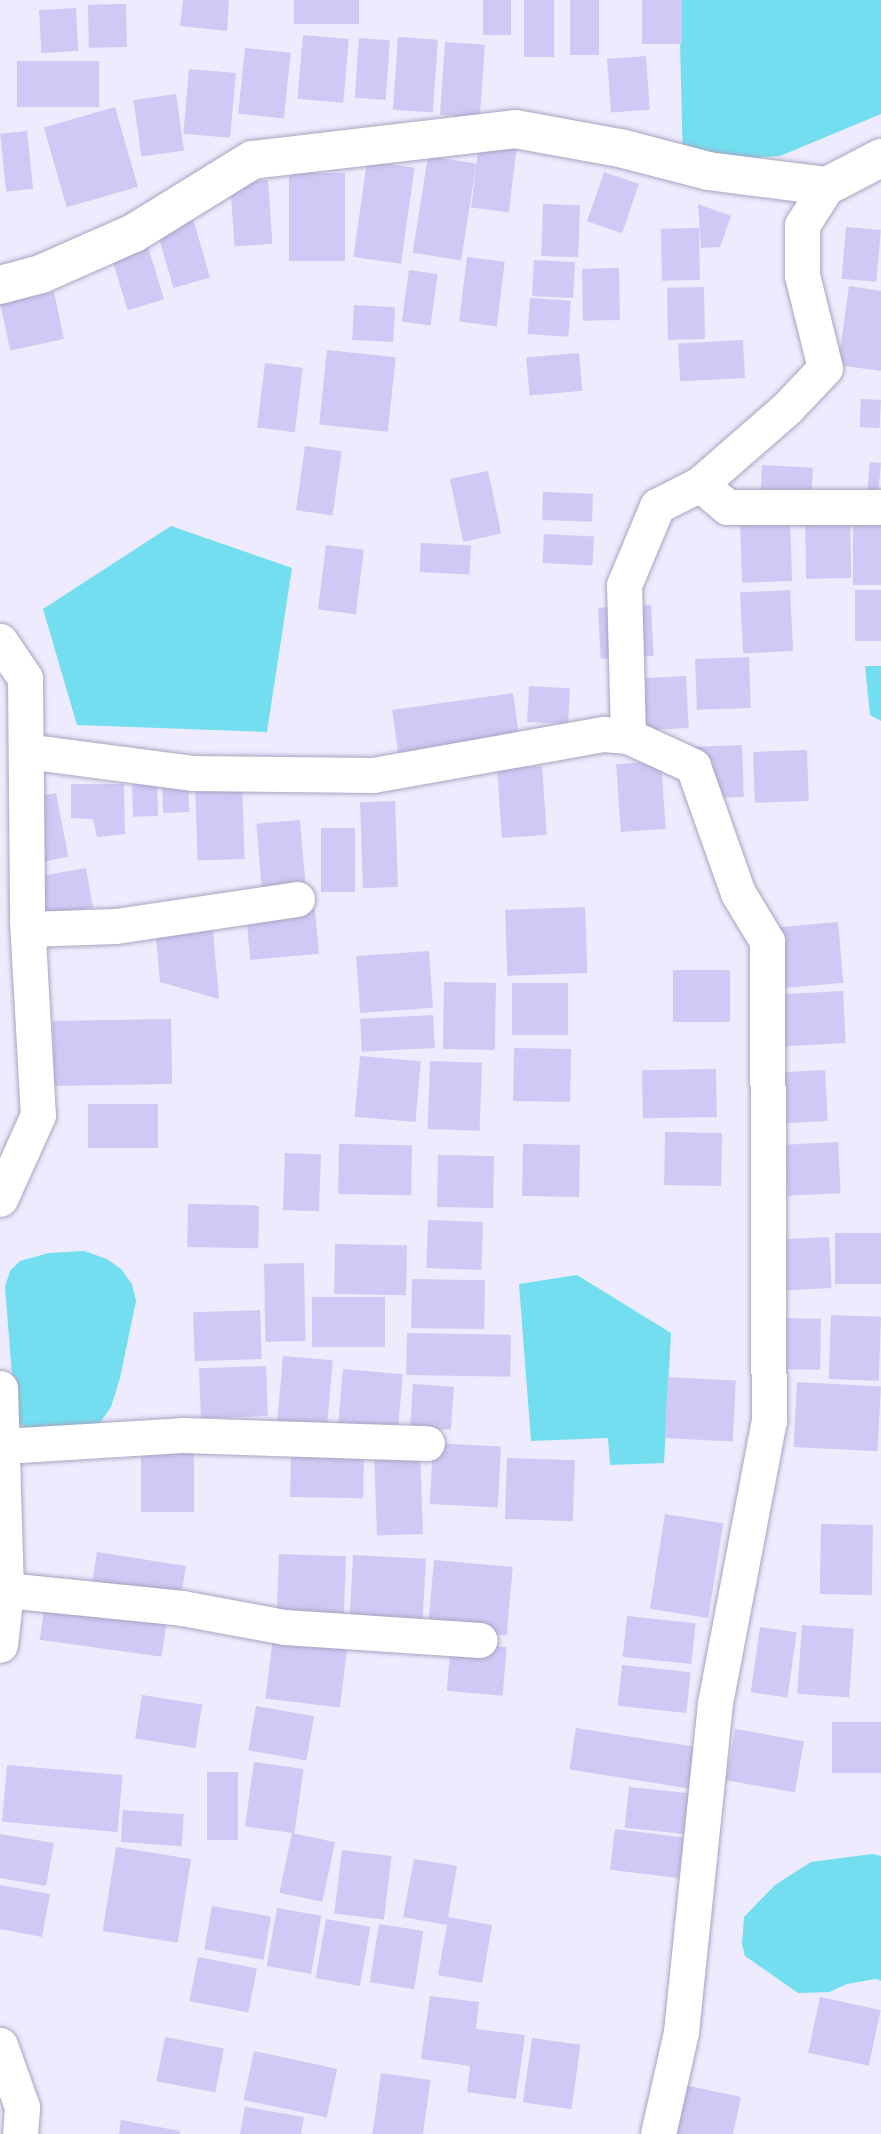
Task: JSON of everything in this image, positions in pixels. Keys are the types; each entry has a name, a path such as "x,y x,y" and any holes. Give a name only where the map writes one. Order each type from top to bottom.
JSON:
{"street":[{"path":"0,285 41,274 134,233 252,160 515,129 620,148 708,171 827,186"},
{"path":"628,736 624,584 657,506 701,484 787,408 825,368 802,275 802,225 827,186 881,158"},
{"path":"701,484 727,507 881,507"},
{"path":"0,641 25,678 26,751 18,924 38,1115 0,1199"},
{"path":"26,751 192,773 373,775 604,734 628,736 693,766 738,893 767,941 769,1420 715,1703 681,2032 658,2134"},
{"path":"18,924 116,926 297,899"},
{"path":"0,1388 4,1446 6,1590 0,1645"},
{"path":"4,1446 182,1435 427,1443"},
{"path":"6,1590 182,1608 285,1627 480,1640"},
{"path":"0,2045 22,2108 20,2134"}],"water":[{"path":"679,0 881,0 881,114 780,156 683,162"},
{"path":"171,526 292,568 267,732 77,725 43,609"},
{"path":"865,666 881,666 881,721 870,715"},
{"path":"84,1251 107,1259 121,1269 132,1284 136,1301 120,1378 111,1407 99,1424 34,1433 20,1424 15,1413 5,1287 10,1271 20,1261 49,1253"},
{"path":"577,1275 671,1333 664,1463 610,1465 608,1438 531,1441 519,1284"},
{"path":"872,1854 881,1856 881,1981 876,1979 847,1984 829,1992 798,1993 745,1956 742,1944 744,1917 775,1885 811,1862"}],"building":[{"path":"183,0 229,0 227,31 180,26"},
{"path":"294,0 359,0 359,24 294,24"},
{"path":"483,0 511,0 511,35 483,35"},
{"path":"524,0 554,0 554,57 524,57"},
{"path":"570,0 599,0 599,55 570,55"},
{"path":"642,0 682,0 682,44 642,44"},
{"path":"126,4 127,47 89,48 88,5"},
{"path":"76,8 78,51 41,53 39,10"},
{"path":"303,35 349,39 343,103 297,99"},
{"path":"398,37 438,40 433,113 393,110"},
{"path":"359,38 390,40 386,100 355,98"},
{"path":"445,42 485,45 480,118 440,115"},
{"path":"245,48 291,53 284,118 238,114"},
{"path":"646,56 650,110 611,113 607,59"},
{"path":"17,61 99,61 99,107 17,107"},
{"path":"189,69 236,73 230,138 183,134"},
{"path":"176,94 184,150 141,156 133,100"},
{"path":"115,107 138,187 67,207 44,127"},
{"path":"27,131 33,189 6,192 0,134"},
{"path":"479,143 517,148 509,212 471,208"},
{"path":"428,156 476,164 461,260 413,253"},
{"path":"367,161 415,168 401,264 354,257"},
{"path":"604,172 639,184 622,233 587,221"},
{"path":"289,173 345,173 345,261 289,261"},
{"path":"268,180 272,244 235,246 230,183"},
{"path":"543,204 580,205 578,257 541,256"},
{"path":"698,204 731,216 720,247 701,248"},
{"path":"192,215 210,277 173,288 155,225"},
{"path":"846,227 881,230 876,282 841,279"},
{"path":"699,228 700,280 662,281 661,229"},
{"path":"145,237 164,299 128,310 109,248"},
{"path":"467,257 505,262 497,326 459,322"},
{"path":"534,260 575,262 573,298 532,296"},
{"path":"619,268 620,320 583,321 582,269"},
{"path":"409,270 438,274 430,326 402,321"},
{"path":"849,286 881,291 881,371 838,365"},
{"path":"704,287 705,339 668,340 667,288"},
{"path":"54,292 64,339 10,350 0,303"},
{"path":"530,298 571,301 568,337 527,334"},
{"path":"354,305 395,307 393,342 352,340"},
{"path":"743,340 745,378 680,381 678,343"},
{"path":"327,350 396,357 388,432 319,425"},
{"path":"579,353 582,391 530,395 526,358"},
{"path":"265,363 303,368 295,432 257,428"},
{"path":"861,399 881,400 880,428 860,427"},
{"path":"305,446 342,451 333,516 296,510"},
{"path":"870,462 881,463 878,492 867,491"},
{"path":"762,465 813,468 811,497 760,494"},
{"path":"488,471 501,534 463,542 450,479"},
{"path":"543,492 593,494 592,522 542,520"},
{"path":"850,510 851,578 806,579 805,511"},
{"path":"853,517 881,517 881,585 853,585"},
{"path":"790,520 792,581 742,583 740,522"},
{"path":"544,534 594,537 592,566 542,563"},
{"path":"421,543 471,546 469,575 419,572"},
{"path":"326,545 364,550 356,614 318,610"},
{"path":"790,590 793,651 743,654 740,593"},
{"path":"855,590 881,590 881,641 855,641"},
{"path":"651,605 654,656 601,659 598,608"},
{"path":"749,657 751,708 697,710 695,659"},
{"path":"686,676 689,728 636,731 633,679"},
{"path":"529,686 570,688 568,724 527,722"},
{"path":"513,693 520,744 399,760 392,710"},
{"path":"742,745 744,797 690,799 688,747"},
{"path":"807,750 809,801 755,803 753,752"},
{"path":"661,761 666,829 621,832 616,764"},
{"path":"542,766 547,835 502,838 497,769"},
{"path":"188,779 189,812 163,813 162,780"},
{"path":"157,783 158,816 133,817 132,784"},
{"path":"242,783 245,859 198,861 195,785"},
{"path":"71,784 124,784 125,834 97,837 93,819 71,818"},
{"path":"56,793 68,857 34,863 22,800"},
{"path":"395,801 398,887 363,888 360,802"},
{"path":"300,820 306,889 262,893 256,824"},
{"path":"321,828 355,828 355,892 321,892"},
{"path":"86,868 93,907 38,917 31,878"},
{"path":"585,907 587,973 507,976 505,910"},
{"path":"315,909 319,954 250,960 246,915"},
{"path":"211,910 219,999 160,982 154,913"},
{"path":"838,922 843,983 784,988 778,927"},
{"path":"429,951 433,1008 360,1013 356,956"},
{"path":"673,970 730,970 730,1022 673,1022"},
{"path":"444,982 496,983 495,1050 443,1049"},
{"path":"512,983 568,983 568,1035 512,1035"},
{"path":"843,991 846,1043 775,1047 772,995"},
{"path":"433,1015 435,1048 362,1052 360,1019"},
{"path":"171,1019 172,1084 54,1086 53,1021"},
{"path":"514,1048 571,1049 570,1102 513,1101"},
{"path":"360,1056 421,1061 415,1122 355,1117"},
{"path":"430,1061 482,1063 480,1131 428,1129"},
{"path":"716,1069 717,1117 643,1118 642,1070"},
{"path":"825,1070 828,1121 775,1124 772,1073"},
{"path":"88,1104 158,1104 158,1148 88,1148"},
{"path":"665,1132 722,1133 721,1186 664,1185"},
{"path":"838,1142 841,1193 788,1196 785,1145"},
{"path":"339,1144 412,1145 411,1195 338,1194"},
{"path":"523,1144 580,1145 579,1197 522,1196"},
{"path":"285,1153 321,1154 319,1211 283,1210"},
{"path":"438,1155 494,1156 493,1208 437,1207"},
{"path":"188,1204 259,1205 258,1248 187,1247"},
{"path":"428,1220 483,1222 481,1270 426,1268"},
{"path":"835,1233 881,1233 881,1284 835,1284"},
{"path":"829,1237 832,1288 779,1291 776,1240"},
{"path":"335,1244 407,1245 406,1295 334,1294"},
{"path":"304,1263 305,1341 265,1342 264,1264"},
{"path":"412,1279 485,1280 484,1329 411,1328"},
{"path":"312,1297 385,1297 385,1347 312,1347"},
{"path":"260,1310 262,1359 195,1361 193,1312"},
{"path":"831,1315 881,1317 879,1381 829,1379"},
{"path":"777,1318 821,1319 820,1370 776,1369"},
{"path":"407,1333 511,1335 510,1377 406,1375"},
{"path":"283,1356 333,1360 327,1432 277,1428"},
{"path":"266,1366 268,1416 201,1418 199,1368"},
{"path":"343,1369 403,1374 398,1428 338,1423"},
{"path":"668,1377 736,1381 733,1441 665,1438"},
{"path":"797,1382 881,1386 877,1451 794,1447"},
{"path":"413,1384 454,1387 451,1430 410,1427"},
{"path":"433,1443 501,1447 498,1507 430,1504"},
{"path":"141,1447 194,1447 194,1512 141,1512"},
{"path":"291,1447 364,1448 363,1498 290,1497"},
{"path":"420,1450 423,1534 377,1536 374,1452"},
{"path":"507,1458 575,1460 573,1521 505,1519"},
{"path":"665,1514 723,1523 708,1618 650,1609"},
{"path":"821,1524 873,1525 872,1595 820,1594"},
{"path":"97,1552 186,1566 180,1602 91,1588"},
{"path":"279,1554 346,1556 344,1616 277,1614"},
{"path":"353,1555 426,1559 422,1627 349,1623"},
{"path":"434,1560 513,1567 507,1636 428,1629"},
{"path":"45,1603 167,1620 162,1657 40,1640"},
{"path":"627,1616 696,1623 691,1664 623,1657"},
{"path":"802,1625 854,1629 849,1697 797,1694"},
{"path":"760,1627 797,1632 787,1698 751,1692"},
{"path":"274,1629 348,1638 340,1708 265,1698"},
{"path":"451,1642 507,1647 503,1696 447,1691"},
{"path":"622,1665 691,1672 686,1713 618,1706"},
{"path":"142,1695 202,1705 195,1748 135,1738"},
{"path":"256,1706 314,1716 306,1761 248,1750"},
{"path":"832,1722 881,1722 881,1773 832,1773"},
{"path":"576,1728 700,1748 694,1789 569,1769"},
{"path":"735,1729 804,1741 795,1792 726,1780"},
{"path":"254,1762 304,1769 294,1833 245,1826"},
{"path":"7,1765 123,1775 118,1832 2,1822"},
{"path":"207,1772 238,1772 238,1840 207,1840"},
{"path":"629,1787 698,1794 693,1835 625,1828"},
{"path":"123,1810 184,1814 182,1846 121,1842"},
{"path":"615,1829 683,1837 678,1878 610,1870"},
{"path":"292,1833 335,1842 322,1902 279,1893"},
{"path":"0,1834 54,1843 46,1886 0,1878"},
{"path":"116,1847 191,1859 178,1943 103,1931"},
{"path":"342,1850 392,1856 384,1920 334,1914"},
{"path":"414,1859 457,1866 448,1917 492,1925 482,1983 438,1975 447,1925 403,1917"},
{"path":"0,1885 50,1894 42,1937 0,1929"},
{"path":"212,1906 271,1916 263,1960 204,1949"},
{"path":"277,1908 321,1916 311,1974 267,1966"},
{"path":"326,1919 370,1927 360,1986 316,1978"},
{"path":"379,1924 423,1931 414,1989 370,1982"},
{"path":"198,1957 257,1968 248,2013 189,2001"},
{"path":"430,1996 479,2002 476,2029 525,2035 516,2099 467,2092 470,2066 421,2059"},
{"path":"820,1997 881,2010 869,2066 808,2053"},
{"path":"165,2037 224,2048 215,2093 156,2081"},
{"path":"532,2038 581,2045 571,2109 523,2102"},
{"path":"254,2051 337,2069 327,2118 244,2100"},
{"path":"381,2073 431,2080 423,2134 372,2134"},
{"path":"680,2084 741,2097 733,2134 669,2134"},
{"path":"245,2107 304,2117 301,2134 240,2134"},
{"path":"121,2120 180,2131 180,2134 119,2134"}]}
